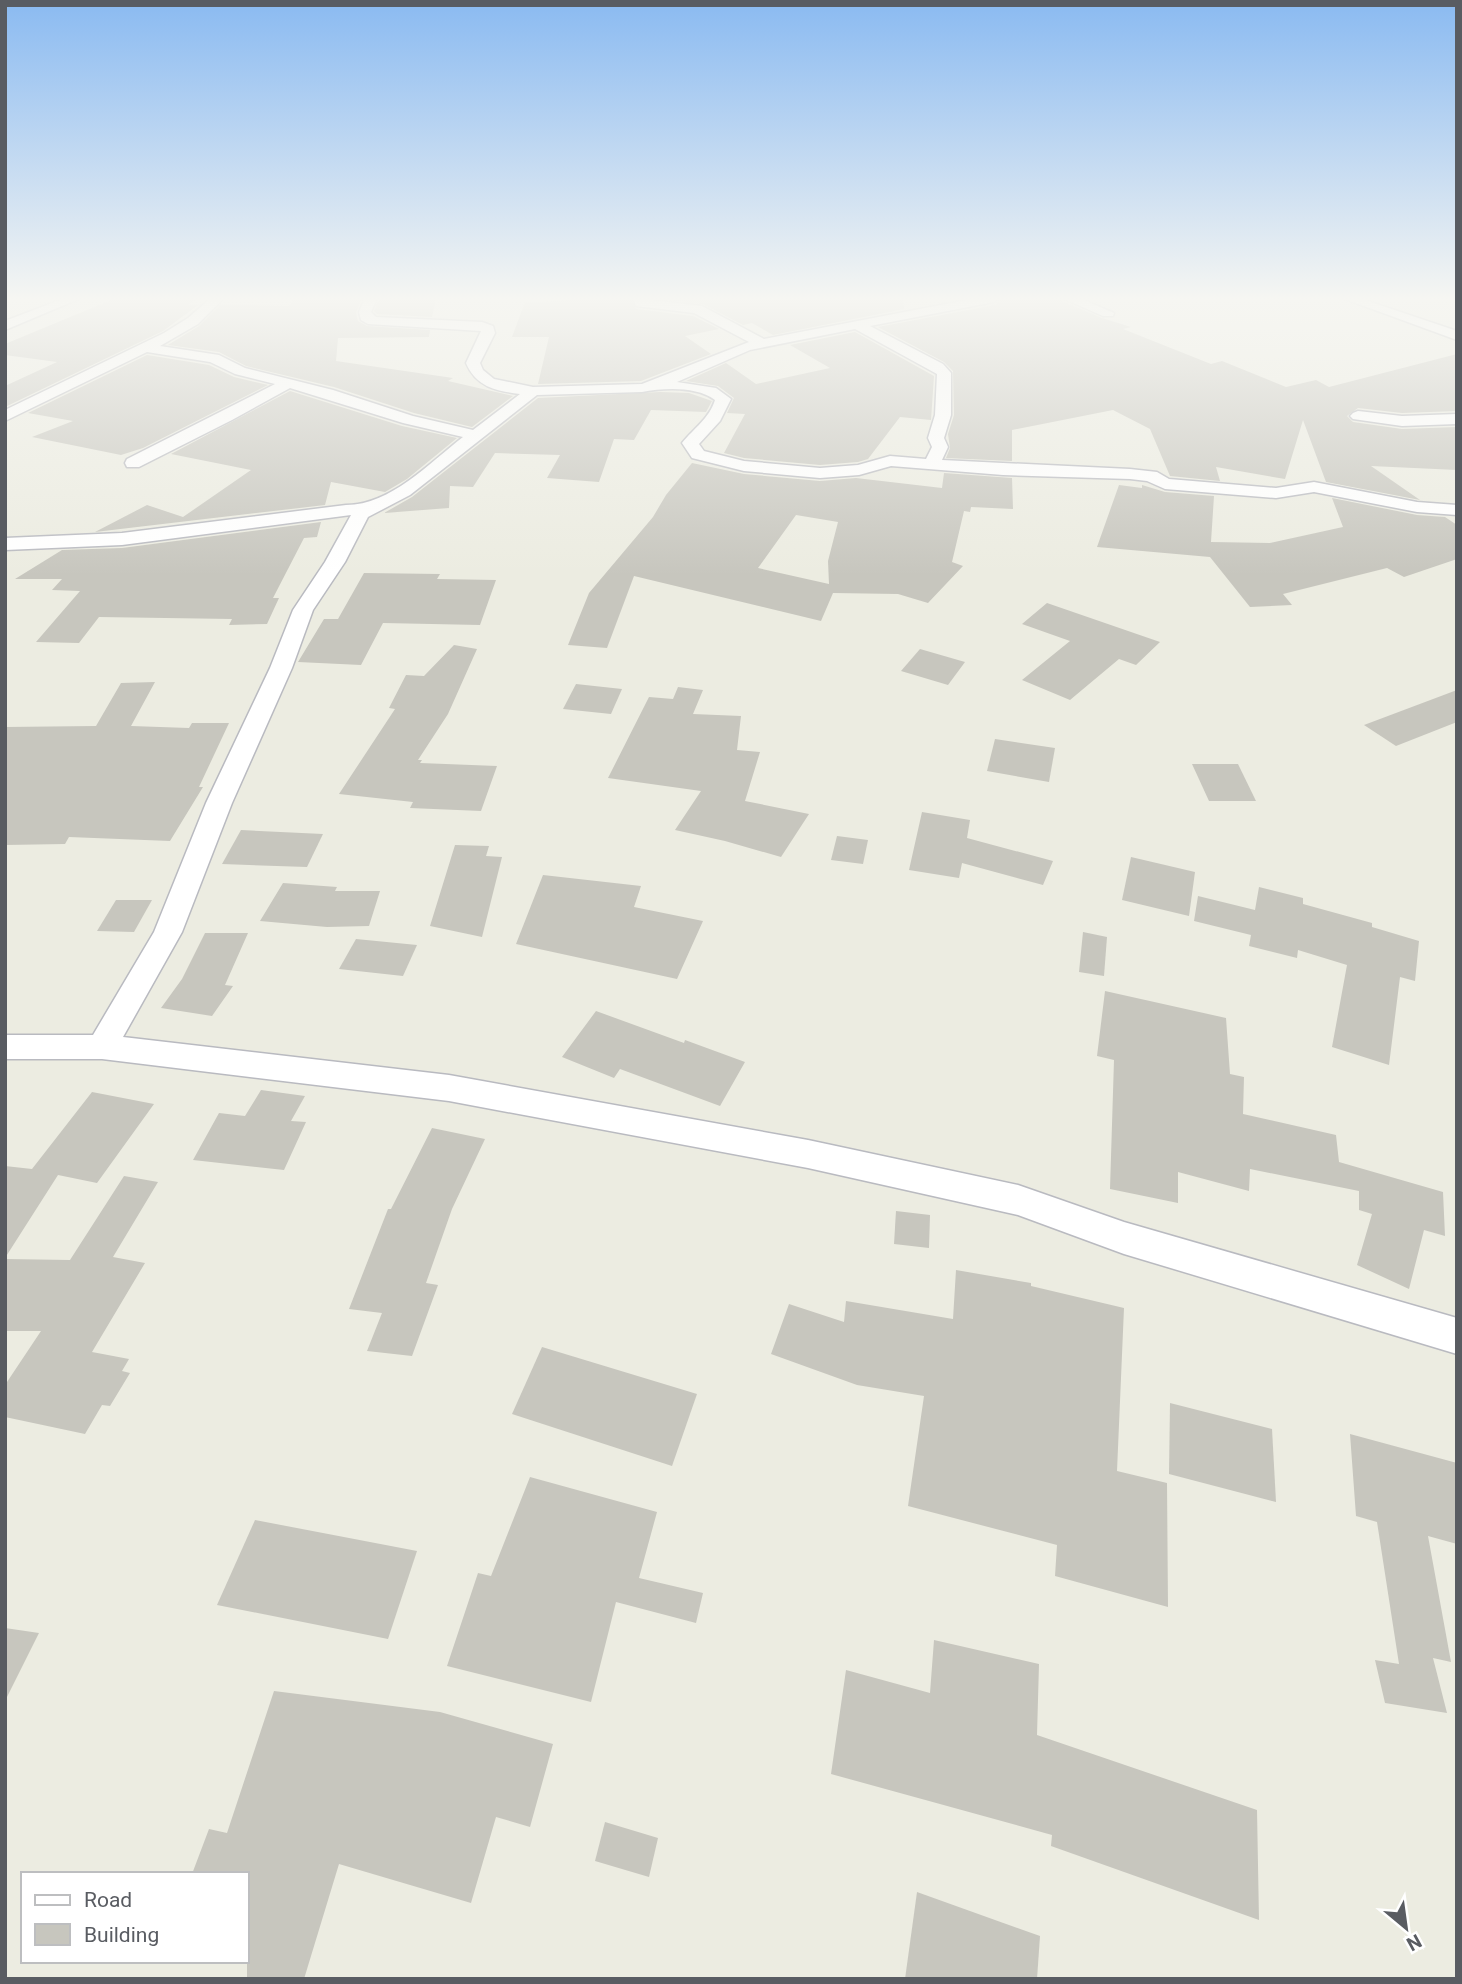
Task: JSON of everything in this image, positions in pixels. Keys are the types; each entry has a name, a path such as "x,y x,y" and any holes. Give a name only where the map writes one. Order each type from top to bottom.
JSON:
{"street":[{"path":"5,416 58,391"},
{"path":"133,463 274,391"},
{"path":"318,391 409,420 475,435"},
{"path":"102,1047 168,932 219,803 281,668 303,610 335,562 362,514 404,491 533,391"},
{"path":"710,391 720,394 723,399 711,423 690,443 698,455 705,458 744,466 820,473 859,470 890,461 932,466 1130,474 1151,477 1165,484 1276,493 1314,487 1417,507 1457,510"},
{"path":"932,466 940,447 936,438 943,415 944,391"},
{"path":"1358,416 1402,421 1457,419"},
{"path":"5,544 122,539 323,513 368,510"},
{"path":"5,1047 102,1047 449,1088 808,1154 1018,1200 1124,1238 1457,1336"}],"building":[{"path":"5,391 39,391 5,407"},
{"path":"74,391 257,391 143,448 121,455 32,437 73,421 28,413"},
{"path":"290,391 402,426 457,438 407,479 385,492 331,482 325,505 95,532 147,505 183,517 251,470 171,454"},
{"path":"345,391 490,391 513,396 472,427 414,413"},
{"path":"724,391 933,391 931,420 900,417 868,459 820,465 744,458 724,453 745,414 727,413 734,398"},
{"path":"953,391 1457,391 1457,411 1402,413 1358,408 1347,416 1353,422 1402,429 1457,427 1457,470 1371,466 1420,500 1326,482 1303,420 1285,479 1216,467 1220,481 1170,476 1150,429 1113,410 1012,430 1012,461 946,458 950,448 948,434 954,415"},
{"path":"689,393 712,401 706,412 651,410 634,440 614,439 599,482 547,478 560,455 495,453 473,487 450,486 449,508 384,513 412,497 538,398"},
{"path":"692,463 744,474 820,481 856,478 942,488 944,473 1012,478 1013,509 971,507 970,512 964,511 952,562 963,566 928,603 898,594 833,593 821,621 634,576 607,648 568,645 589,593 653,517 666,495","holes":["796,515 838,522 828,561 829,584 758,568"]},
{"path":"1119,485 1142,488 1142,485 1165,492 1214,496 1211,542 1270,543 1343,527 1332,498 1417,515 1445,517 1457,525 1457,559 1404,577 1387,568 1283,594 1292,605 1250,607 1210,557 1097,547"},
{"path":"321,522 317,537 304,538 273,598 279,598 267,624 229,625 232,619 99,617 79,643 36,642 80,591 52,590 62,579 15,579 62,550 122,548"},
{"path":"364,573 440,574 437,579 496,580 480,625 383,623 361,665 298,662 324,619 338,619"},
{"path":"1047,603 1160,642 1136,665 1119,659 1070,700 1022,680 1070,641 1022,624"},
{"path":"454,645 477,649 448,714 418,760 422,760 420,763 497,766 481,811 410,808 413,802 339,794 395,709 389,708 406,675 424,676"},
{"path":"920,649 965,662 948,685 901,671"},
{"path":"155,682 131,726 189,728 192,723 229,723 199,787 203,787 170,841 69,837 65,844 5,845 5,727 96,726 121,683"},
{"path":"576,684 622,689 611,714 563,709"},
{"path":"678,687 703,690 693,714 741,716 737,750 760,752 745,801 809,814 781,857 675,830 701,791 608,778 649,697 673,699"},
{"path":"1457,690 1457,722 1396,746 1364,725"},
{"path":"995,739 1055,748 1049,782 987,771"},
{"path":"1192,764 1238,764 1256,801 1209,801"},
{"path":"922,812 970,820 967,838 1053,861 1043,885 962,863 959,878 909,870"},
{"path":"241,830 323,834 307,867 222,864"},
{"path":"837,836 868,840 863,864 831,860"},
{"path":"455,845 489,846 486,856 502,857 482,937 430,926"},
{"path":"1131,857 1195,872 1189,916 1122,900"},
{"path":"543,875 641,886 634,907 703,921 677,979 516,944"},
{"path":"283,883 337,887 335,891 380,891 369,926 327,927 260,921"},
{"path":"1259,887 1303,898 1303,904 1372,923 1372,927 1419,941 1415,981 1400,977 1389,1065 1332,1047 1347,965 1298,950 1297,958 1249,946 1251,935 1194,921 1198,896 1255,910"},
{"path":"116,900 152,900 134,932 97,931"},
{"path":"1083,932 1107,937 1104,976 1079,972"},
{"path":"205,933 248,933 225,985 233,986 212,1016 161,1008 182,979"},
{"path":"356,939 417,945 403,976 339,969"},
{"path":"1105,991 1226,1018 1230,1074 1244,1077 1243,1114 1336,1135 1339,1162 1443,1192 1445,1236 1424,1230 1409,1289 1357,1265 1372,1214 1359,1210 1359,1191 1250,1169 1249,1191 1178,1172 1178,1203 1110,1189 1114,1060 1097,1056"},
{"path":"596,1011 745,1062 720,1106 620,1069 614,1078 562,1057"},
{"path":"261,1090 305,1096 291,1121 306,1122 284,1170 193,1160 219,1113 245,1116"},
{"path":"92,1092 154,1104 97,1183 58,1175 5,1258 5,1166 32,1169"},
{"path":"432,1128 485,1139 452,1209 426,1283 438,1285 412,1356 367,1351 382,1313 349,1309 388,1209 391,1209"},
{"path":"124,1176 158,1182 113,1257 145,1263 92,1352 129,1359 122,1371 130,1373 110,1406 102,1405 85,1434 5,1417 5,1385 41,1331 5,1331 5,1259 70,1260"},
{"path":"896,1211 930,1215 929,1248 894,1244"},
{"path":"956,1270 1031,1283 1031,1286 1124,1308 1117,1471 1167,1483 1168,1607 1055,1576 1057,1545 908,1506 924,1396 857,1385 771,1354 789,1304 844,1322 846,1301 953,1319"},
{"path":"542,1347 697,1394 672,1466 512,1414"},
{"path":"1170,1403 1272,1429 1276,1502 1169,1474"},
{"path":"1350,1434 1457,1463 1457,1544 1428,1536 1451,1662 1433,1658 1447,1713 1385,1703 1375,1660 1399,1664 1377,1522 1356,1516"},
{"path":"530,1477 657,1512 639,1578 703,1593 696,1623 616,1602 591,1702 447,1666 478,1573 491,1576"},
{"path":"255,1520 417,1551 388,1639 217,1605"},
{"path":"5,1628 39,1633 5,1701"},
{"path":"934,1640 1039,1664 1037,1735 1257,1810 1259,1920 1051,1846 1052,1835 831,1774 846,1670 930,1693"},
{"path":"274,1691 440,1712 553,1744 530,1827 496,1817 471,1903 339,1864 304,1979 247,1979 248,1872 193,1872 209,1829 227,1833"},
{"path":"605,1822 658,1838 649,1877 595,1861"},
{"path":"917,1892 1040,1936 1037,1979 905,1979"}]}
